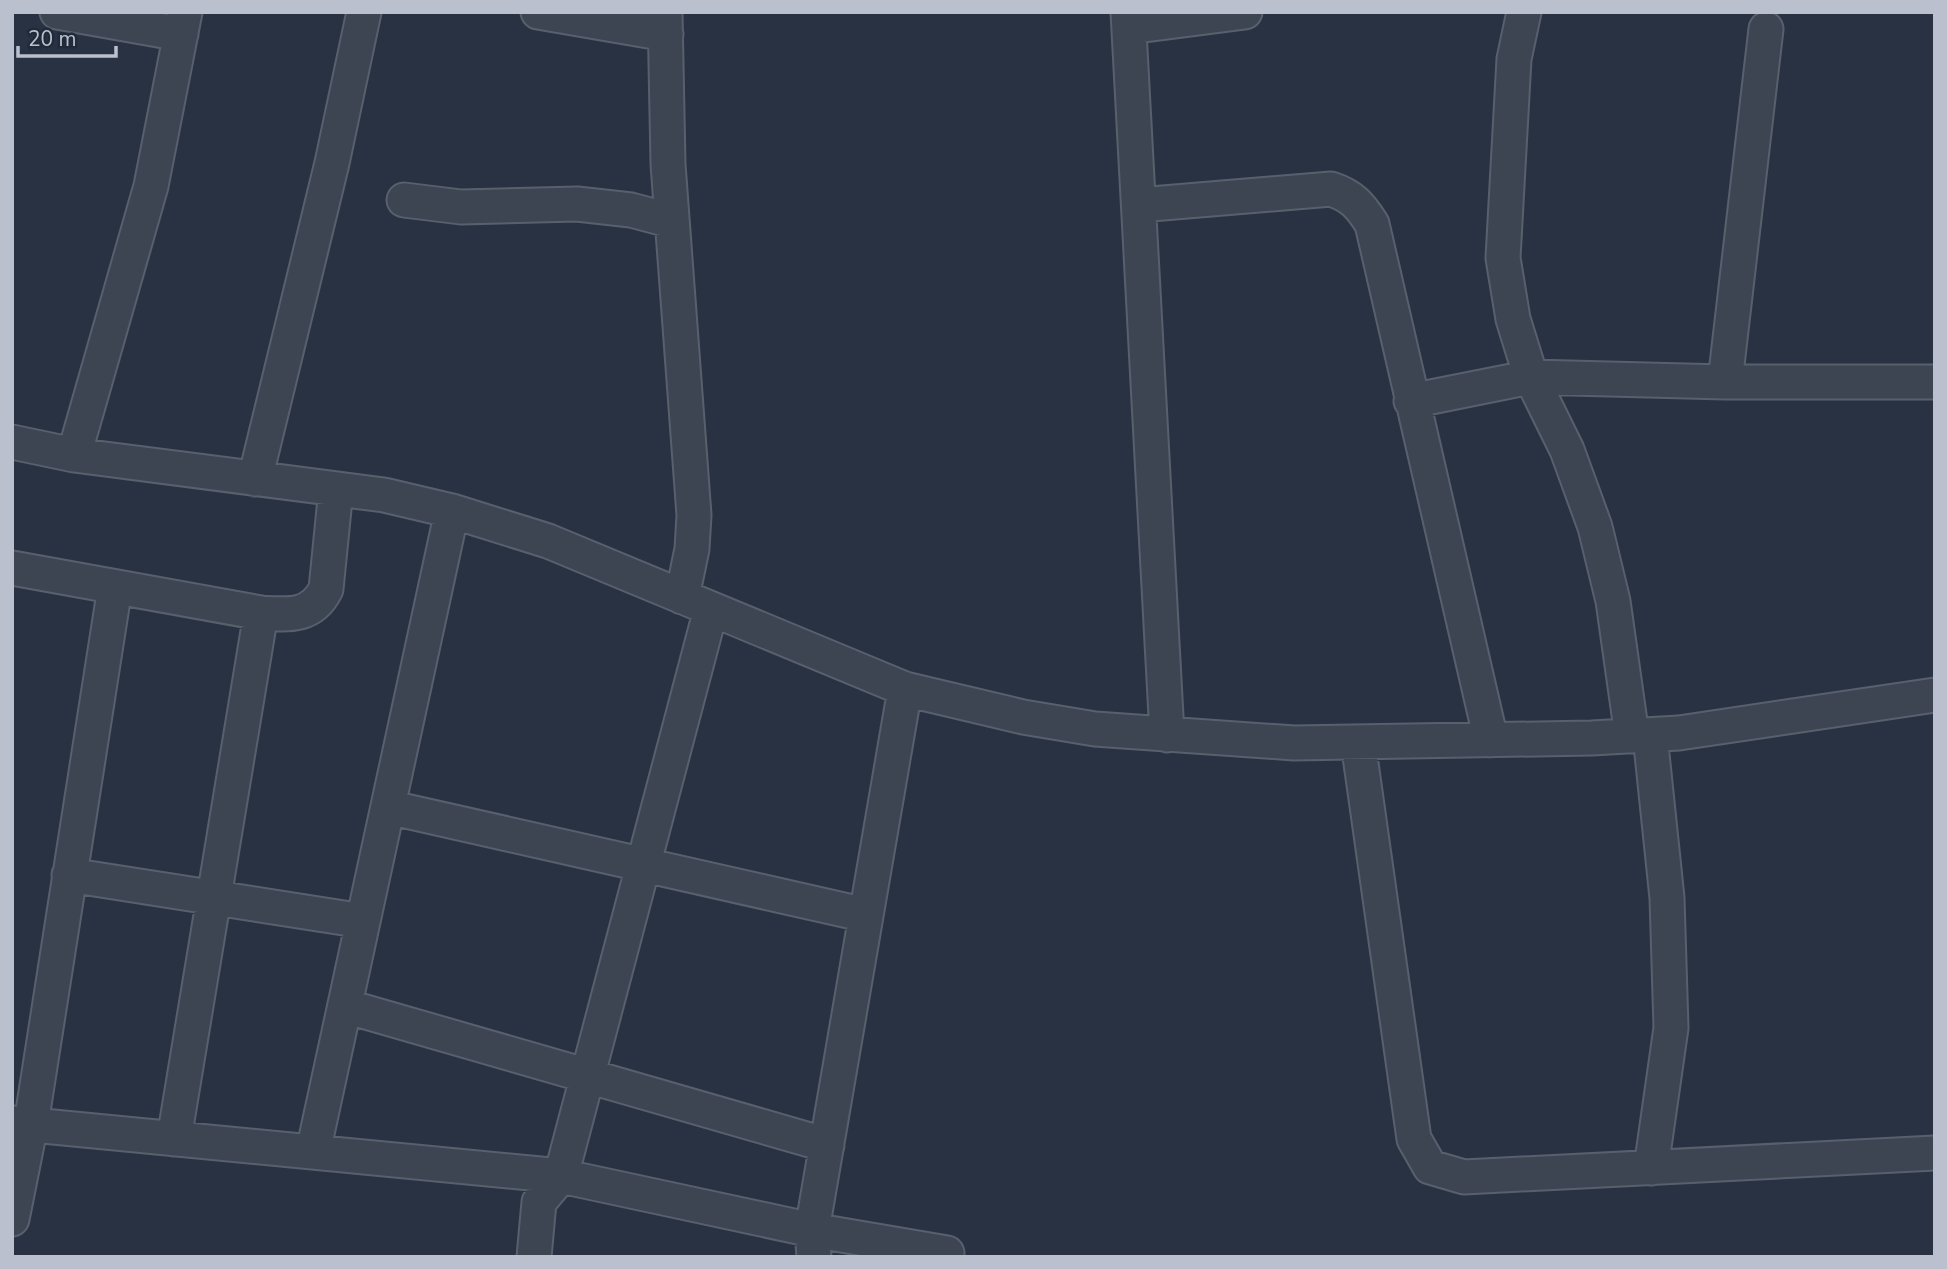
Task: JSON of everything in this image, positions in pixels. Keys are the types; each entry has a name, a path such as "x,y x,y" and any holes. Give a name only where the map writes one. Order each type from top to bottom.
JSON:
{"street":[{"path":"57,12 183,23 151,186 74,455"},
{"path":"255,480 332,163 364,12"},
{"path":"534,1257 539,1202 561,1176 643,865 697,603 692,549 694,515 672,221 666,23 538,12"},
{"path":"1167,735 1129,20 1245,12"},
{"path":"1524,12 1514,59 1503,258 1513,319 1531,377 1567,450 1595,527 1641,735 1667,898 1671,1028 1651,1168"},
{"path":"1725,382 1766,29"},
{"path":"1139,205 1331,189 1349,195 1372,224 1491,740"},
{"path":"404,200 461,207 577,204 631,211 672,221"},
{"path":"1411,401 1531,377 1725,382 1935,383"},
{"path":"12,442 74,455 384,495 452,511 548,541 905,689 1023,718 1095,729 1294,743 1641,735 1935,695"},
{"path":"12,568 261,613 293,615 304,612 320,600 326,589 336,489"},
{"path":"313,1152 452,511"},
{"path":"12,1219 21,1124 69,876 115,587"},
{"path":"174,1139 261,613"},
{"path":"813,1243 827,1145 905,689"},
{"path":"1358,742 1414,1139 1430,1167 1464,1178 1935,1153"},
{"path":"388,807 866,915"},
{"path":"69,876 363,921"},
{"path":"345,1006 827,1145"},
{"path":"21,1124 561,1176 813,1243 947,1253"}]}
